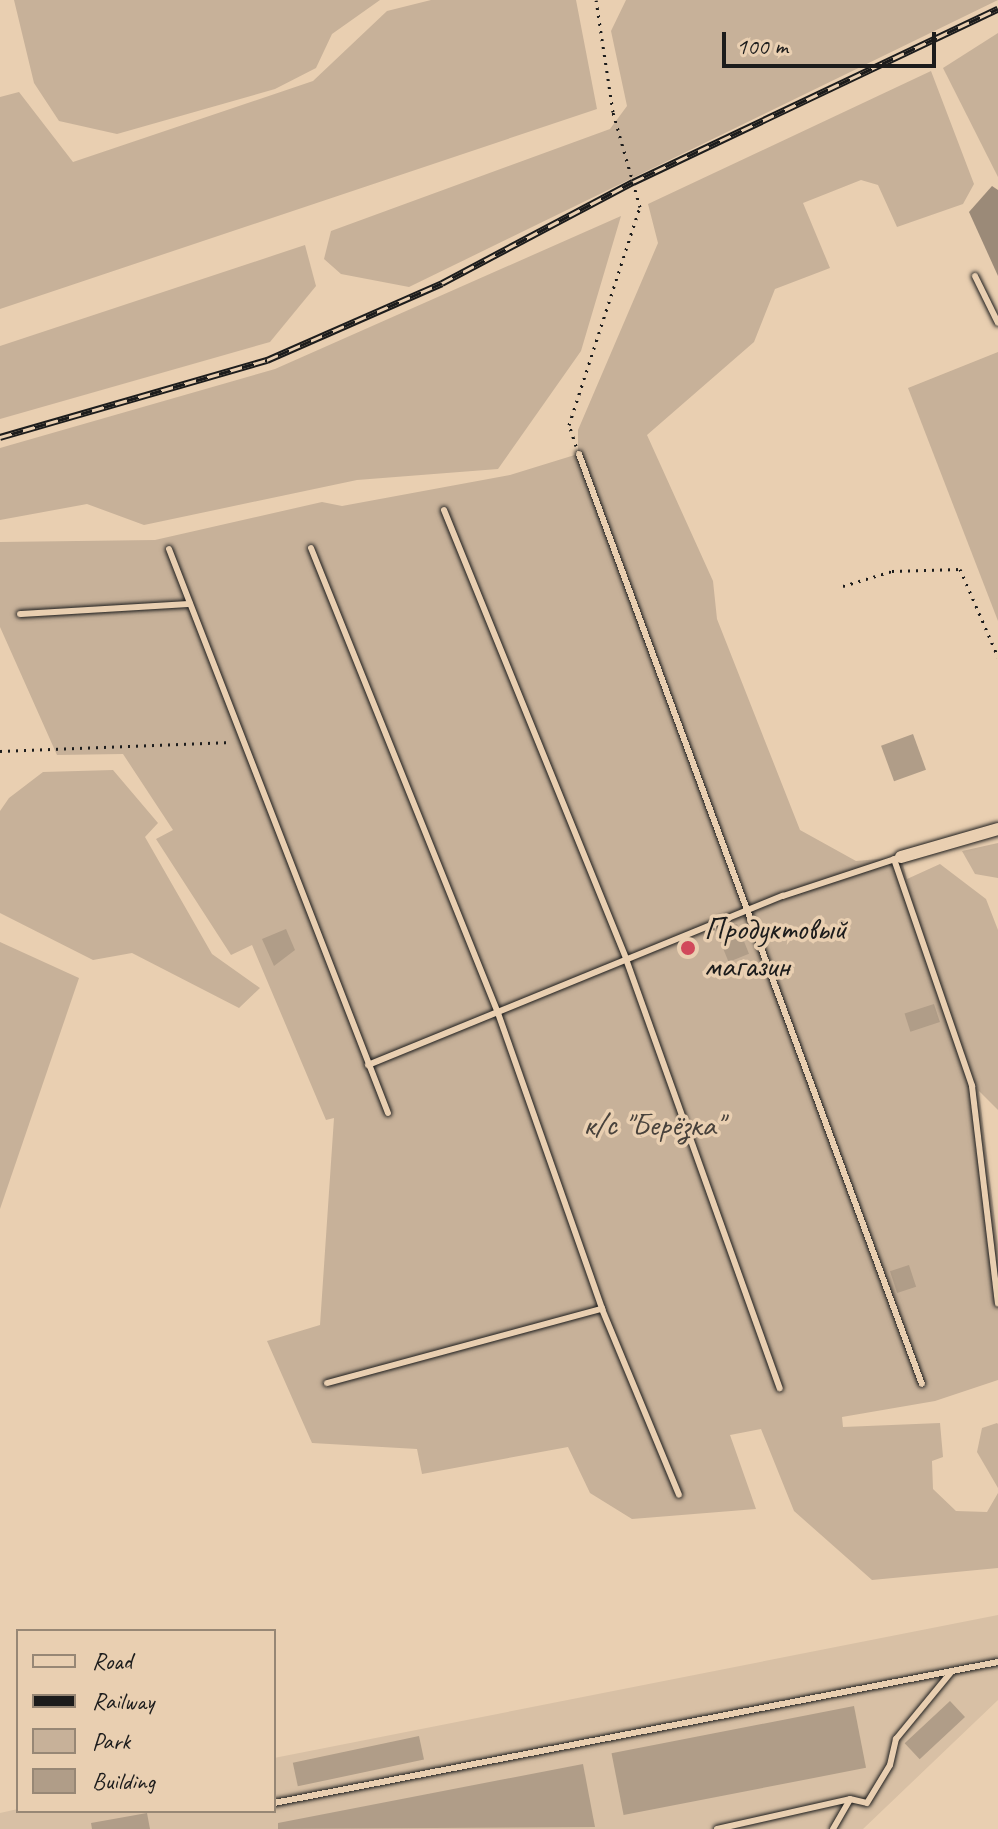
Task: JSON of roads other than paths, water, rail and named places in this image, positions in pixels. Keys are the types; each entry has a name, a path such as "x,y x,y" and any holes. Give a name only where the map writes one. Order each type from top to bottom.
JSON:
{"street":[{"path":"897,858 998,829"}],"lane":[{"path":"975,276 998,323"},
{"path":"579,454 750,910 922,1384"},
{"path":"444,510 626,959 780,1388"},
{"path":"311,548 498,1013 602,1309 679,1495"},
{"path":"169,549 388,1113"},
{"path":"20,614 190,604"},
{"path":"368,1065 750,910 897,858 972,1086 998,1303"},
{"path":"327,1383 602,1309"},
{"path":"276,1803 998,1662"},
{"path":"717,1829 850,1799 867,1803 890,1765 896,1739 952,1671"},
{"path":"833,1829 850,1799"}],"railway":[{"path":"0,437 267,360 442,283 633,182 998,9"}],"place":[{"name":"Продуктовый магазин","path":"688,948"}],"park label":[{"name":"к/с \"Берёзка\"","path":"653,1125"}]}
